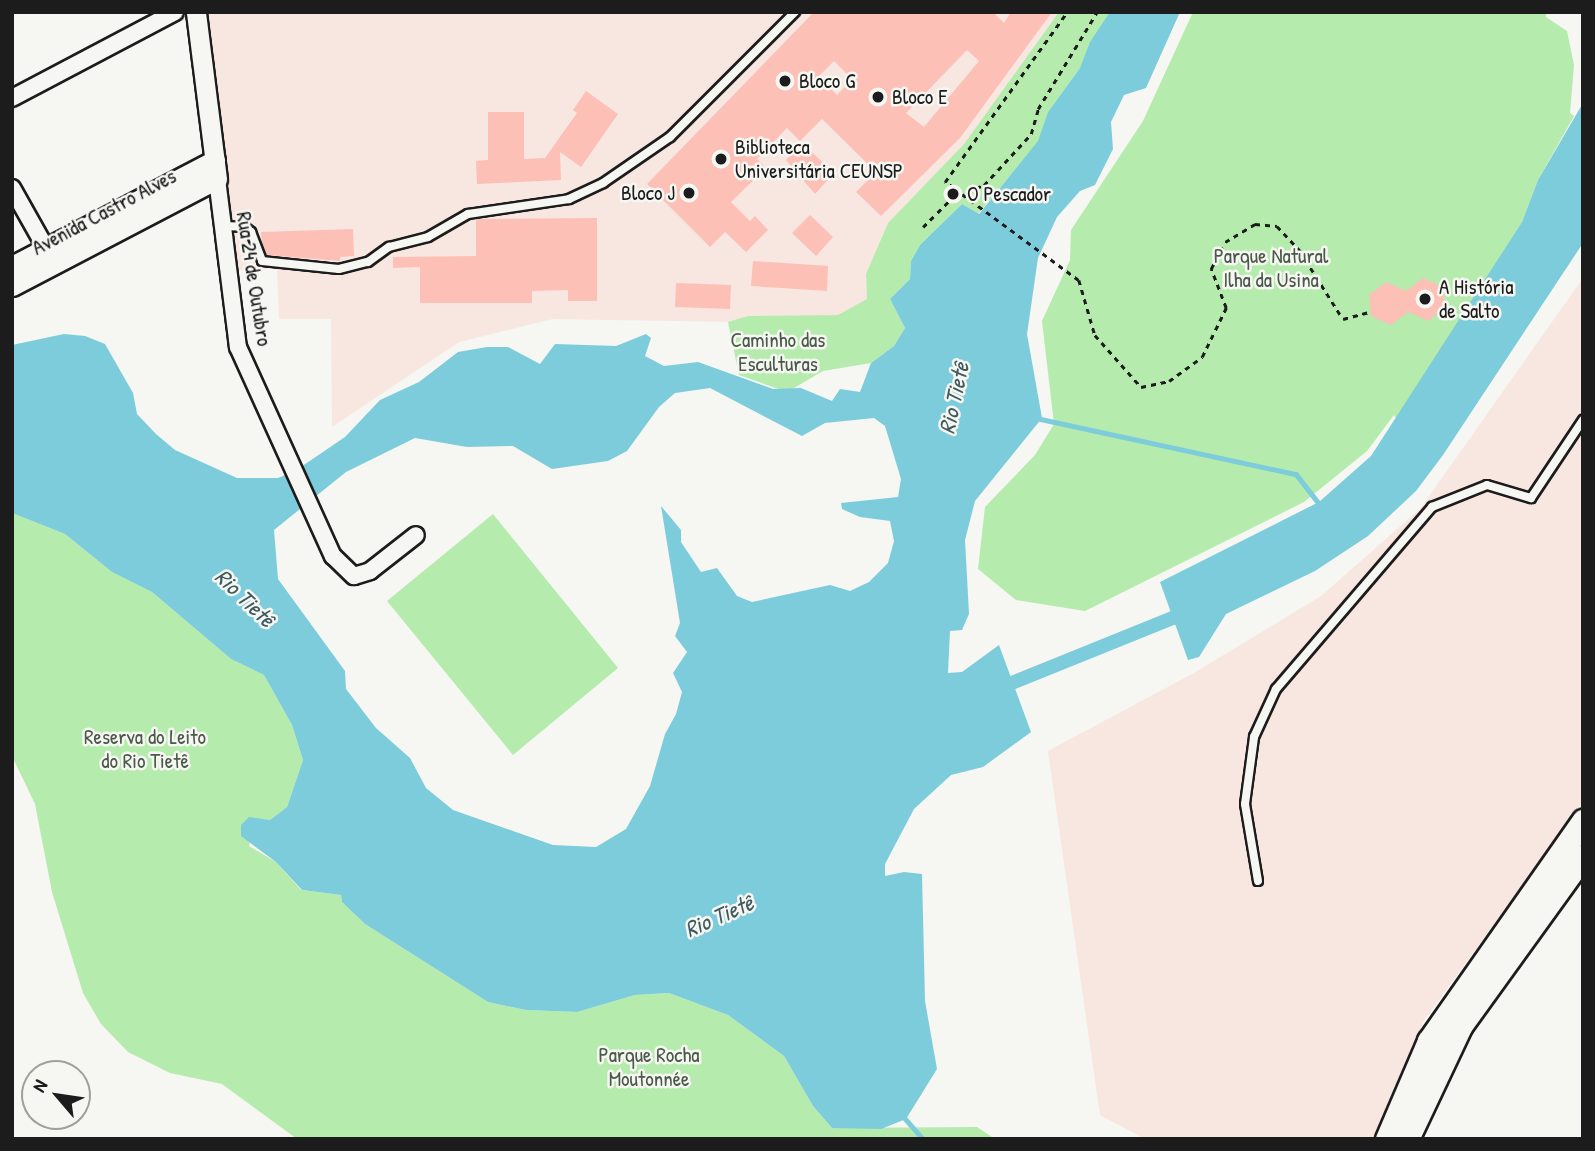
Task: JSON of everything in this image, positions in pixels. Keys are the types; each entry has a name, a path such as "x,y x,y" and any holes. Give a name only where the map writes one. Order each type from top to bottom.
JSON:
{"main road":[{"path":"1387,1139 1429,1041 1583,821"},
{"path":"1406,1139 1461,1025 1583,856"}],"street":[{"path":"12,98 175,12"},
{"name":"Rua 24 de Outubro","path":"196,12 238,347 333,556 355,576 370,571 416,535"},
{"name":"Avenida Castro Alves","path":"12,286 50,256 216,169"},
{"path":"12,188 50,256"},
{"name":"Avenida Castro Alves","path":"12,266 50,256"}],"lane":[{"path":"222,226 245,227 251,232 262,261 339,269 368,262 389,247 428,237 468,214 569,199 603,183 670,137 795,12"},
{"path":"1258,881 1244,804 1254,737 1276,689 1432,507 1487,485 1531,498 1583,420"}],"path":[{"path":"1067,12 946,182 1079,280 1095,335 1141,387 1168,381 1202,357 1226,308 1211,269 1225,242 1255,224 1277,226 1285,234 1343,319 1369,312"},
{"path":"923,227 949,201 984,185 1031,134 1038,109 1097,12"}],"shaded area":[{"path":"207,12 1059,12 964,144 888,223 866,274 867,299 854,309 838,315 748,316 736,322 553,319 459,342 332,427 331,319 279,319 277,269 238,270"},
{"path":"1583,278 1583,801 1423,1022 1377,1139 1145,1139 1100,1115 1048,751 1194,673 1321,596 1420,509"}],"green space":[{"name":"Caminho das Esculturas","path":"1059,12 1110,12 1080,68 1048,112 1039,141 978,214 962,204 920,245 911,261 910,279 890,299 905,328 894,346 871,363 823,371 787,392 739,375 728,322 748,316 838,315 867,299 866,274 888,223 964,144"},
{"name":"Parque Natural Ilha da Usina","path":"1193,12 1546,12 1546,17 1567,31 1574,65 1570,113 1574,116 1538,180 1522,222 1397,420 1394,415 1367,451 1304,502 1085,611 1016,600 978,569 985,507 1035,455 1054,424 1042,321 1070,260 1071,230 1143,121"},
{"name":"Reserva do Leito do Rio Tietê","path":"12,513 65,534 112,572 152,592 231,659 264,675 292,725 303,760 287,807 270,820 255,819 249,846 276,862 301,890 341,895 342,902 365,924 488,1002 526,1010 577,1012 635,995 669,993 728,1015 784,1056 813,1106 832,1128 977,1127 995,1139 297,1139 222,1084 170,1073 128,1052 101,1024 83,993 52,892 35,804 12,756"},
{"path":"493,514 618,668 513,755 387,601"}],"water":[{"name":"Rio Tietê","path":"1110,12 1180,12 1146,88 1124,95 1111,122 1113,149 1095,185 1080,191 1057,217 1038,258 1027,334 1042,418 975,501 965,540 969,614 962,630 950,631 948,673 962,672 999,645 1031,732 983,767 951,775 914,809 885,864 885,876 904,872 922,874 925,1001 937,1069 906,1119 881,1129 832,1128 813,1106 784,1056 728,1015 669,993 635,995 577,1012 526,1010 488,1002 365,924 342,902 341,895 302,890 276,862 241,836 241,825 249,817 270,820 287,807 303,760 292,725 264,675 231,659 152,592 112,572 65,534 12,513 12,345 64,334 85,336 105,344 133,393 137,414 156,434 175,450 237,478 278,478 295,471 345,437 380,400 419,382 458,352 487,347 508,347 540,364 555,344 616,346 646,334 651,338 645,356 664,366 698,362 773,389 801,388 832,401 840,389 860,392 871,363 894,346 905,328 890,299 910,279 911,261 920,245 962,204 979,214 1038,141 1048,112 1080,68 1090,42","holes":["710,388 802,436 825,423 874,418 885,426 901,479 898,497 841,503 842,509 860,517 890,521 894,541 888,563 869,582 850,591 830,585 752,602 737,596 717,568 701,572 681,542 681,530 661,506 680,623 675,636 687,652 673,673 682,692 676,714 665,734 650,786 626,829 596,847 553,845 453,810 426,788 410,758 376,728 346,689 345,671 278,579 274,530 346,472 415,438 467,447 513,446 552,469 608,461 627,451 659,407 675,393"]},
{"path":"1583,103 1583,243 1443,455 1416,491 1368,536 1315,571 1226,614 1199,657 1188,660 1160,582 1319,502 1371,456 1522,222 1538,180"}],"building":[{"path":"814,12 993,12 1004,23 1011,12 1052,12 960,138 881,216 856,192 876,172 822,119 800,141 787,128 757,159 766,168 731,202 750,221 755,216 768,230 746,252 725,232 710,247 647,184","holes":["967,50 979,61 924,127 906,113","834,61 852,79 837,95 819,76"]},
{"path":"586,91 618,114 581,167 560,152 561,180 477,184 476,161 488,160 488,112 524,112 524,159 545,158 577,113 573,110"},
{"path":"802,143 834,173 815,194 786,160"},
{"path":"810,215 833,237 816,256 792,233"},
{"path":"597,218 597,301 568,301 568,290 532,291 532,303 420,303 420,267 393,268 393,257 476,256 476,219"},
{"path":"353,229 354,256 340,257 340,261 267,255 261,232"},
{"path":"753,261 828,266 827,291 751,286"},
{"path":"1423,278 1443,287 1445,308 1428,321 1408,312 1391,325 1371,316 1369,295 1386,282 1406,291"},
{"path":"676,283 731,285 730,309 675,307"}],"waterway":[{"path":"1036,418 1296,474 1321,506"},
{"path":"997,689 1173,618 1187,607"},
{"path":"903,1116 923,1139"}],"place":[{"name":"Bloco G","path":"785,81"},
{"name":"Bloco E","path":"878,97"},
{"name":"Biblioteca Universitária CEUNSP","path":"721,159"},
{"name":"Bloco J","path":"689,193"},
{"name":"O Pescador","path":"953,194"},
{"name":"A História de Salto","path":"1425,299"}],"park label":[{"name":"Parque Rocha Moutonnée","path":"649,1067"}]}
